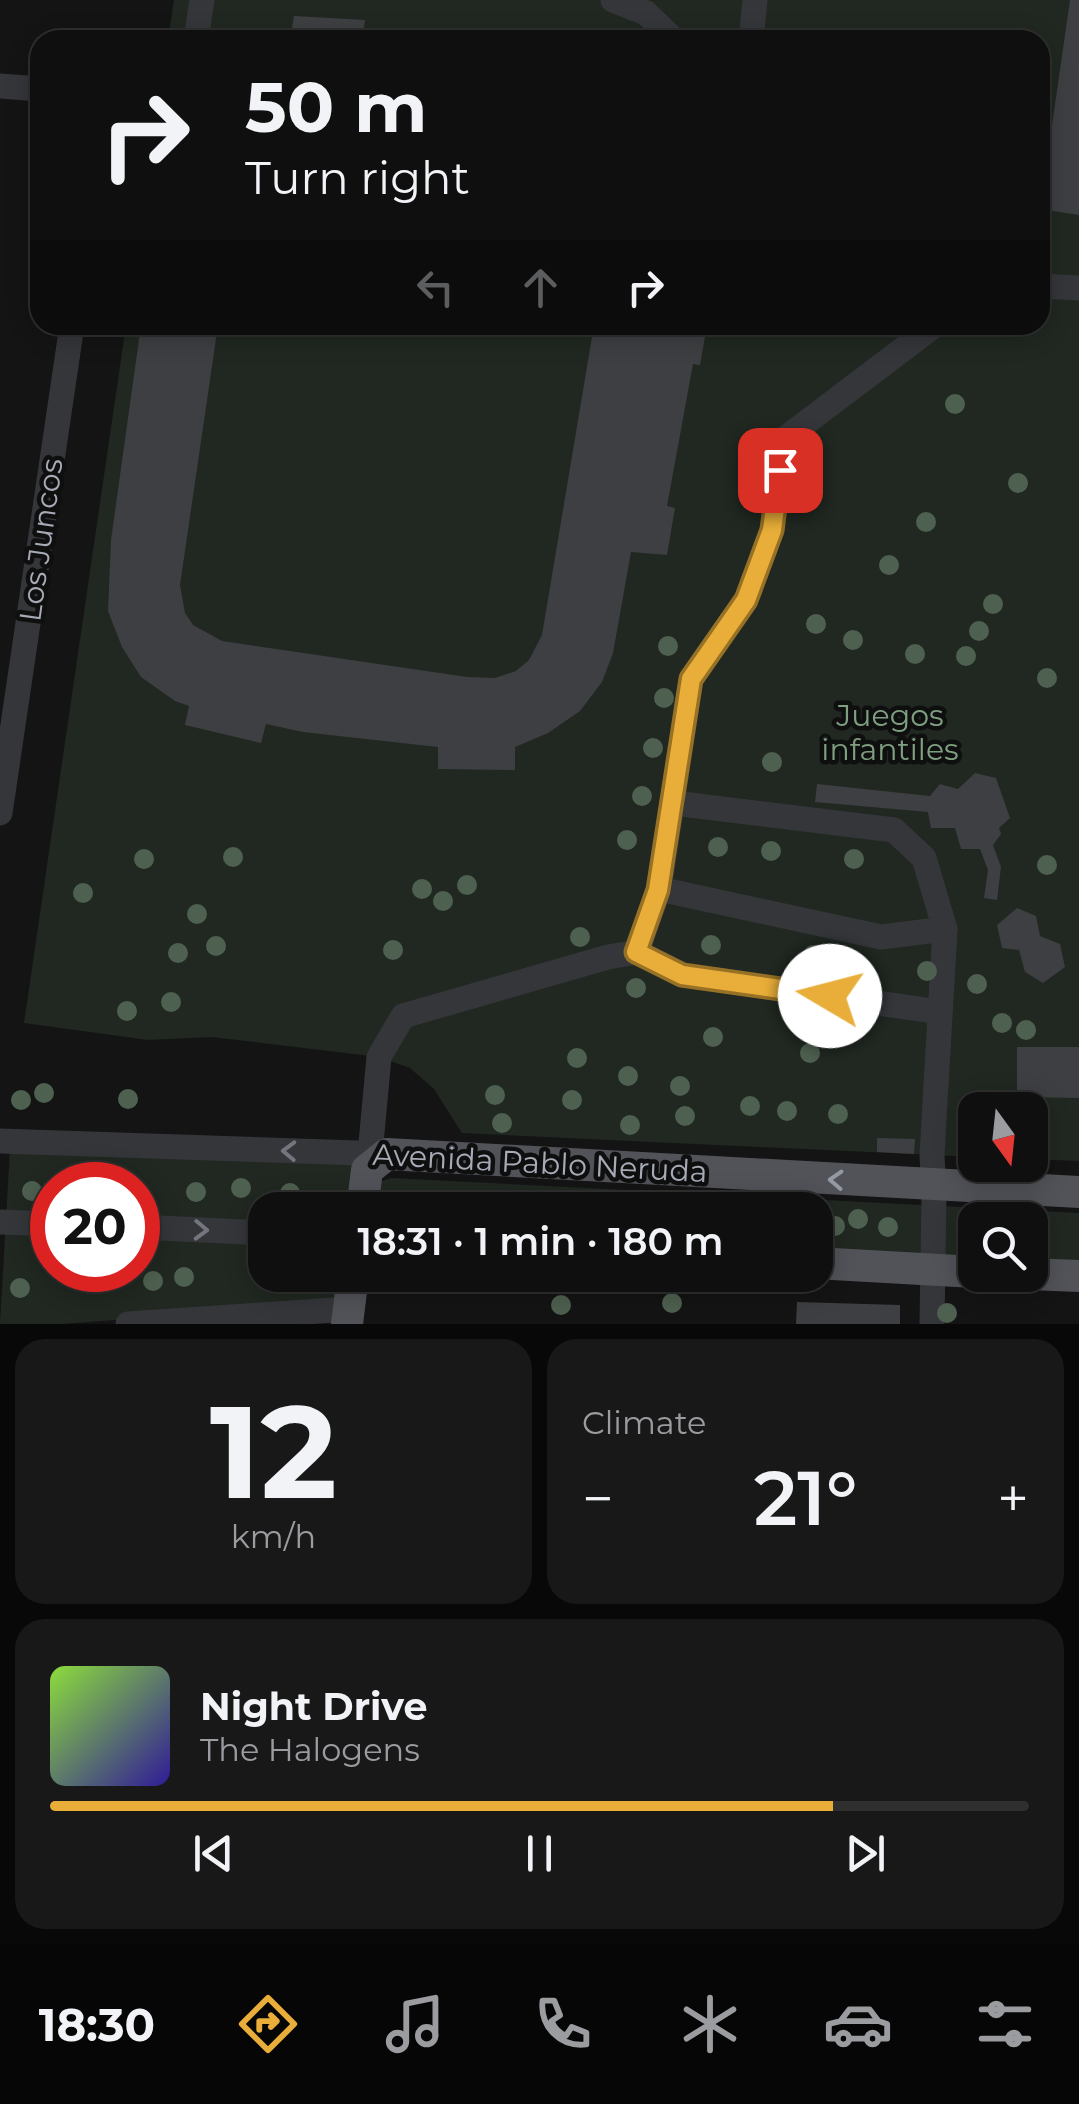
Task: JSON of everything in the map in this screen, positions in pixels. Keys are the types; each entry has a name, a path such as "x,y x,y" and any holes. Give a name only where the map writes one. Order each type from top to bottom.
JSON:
{"main road":[{"name":"Avenida Pablo Neruda","path":"378,1154 1079,1192"},
{"path":"364,1192 367,1170 378,1154"},
{"path":"833,1264 958,1271"},
{"path":"1048,1275 1079,1276"},
{"path":"348,1317 351,1292"}],"street":[{"path":"198,30 202,0"},
{"path":"613,0 646,13 664,30"},
{"path":"752,30 754,0"},
{"path":"0,86 30,88"},
{"path":"1050,287 1079,288"},
{"name":"Los Juncos","path":"0,814 71,335"},
{"path":"636,952 658,890 691,679 746,600 772,530 784,440 922,335"},
{"path":"674,803 894,830 924,858 946,929 932,1155 932,1324"},
{"path":"658,890 881,937 946,929"},
{"path":"378,1154 379,1057 402,1016 608,957 636,952 682,975 940,1012"},
{"name":"Avenida Pablo Neruda","path":"0,1142 378,1154"},
{"path":"0,1222 30,1223"},
{"path":"160,1228 248,1231"},
{"path":"128,1324 348,1317"}],"green space":[{"name":"Juegos infantiles","path":"174,0 1079,0 1079,1161 1048,1160 1048,1092 958,1092 958,1156 462,1133 434,1089 410,1068 379,1057 212,1037 148,1040 24,1023 125,335 1050,335 1050,30 170,30"},
{"path":"10,1149 363,1159 358,1192 248,1192 248,1292 341,1292 339,1303 62,1324 0,1324"},
{"path":"392,1178 667,1192 371,1192 372,1184"},
{"path":"833,1200 958,1207 958,1260 833,1255"},
{"path":"1048,1211 1079,1213 1079,1265 1048,1264"}],"building":[{"path":"1070,0 1079,0 1079,215 1050,211 1050,139"},
{"path":"294,16 365,20 364,30 292,30"},
{"path":"140,335 217,335 180,585 185,613 193,625 222,641 467,677 495,678 516,671 529,660 542,635 592,335 705,335 700,365 693,364 667,506 675,508 667,555 631,552 613,653 602,682 580,711 548,733 515,747 515,770 438,769 438,747 303,732 266,724 261,743 185,725 189,706 141,677 122,647 108,611 111,540"},
{"path":"975,773 996,778 1010,818 999,828 1001,834 993,845 1001,867 997,900 984,898 988,870 980,849 961,849 955,828 931,828 928,812 815,802 817,784 930,796 940,784 958,789"},
{"path":"1017,908 1036,916 1040,936 1060,944 1065,967 1043,983 1025,972 1019,950 1002,948 997,925"},
{"path":"1017,1047 1079,1047 1079,1098 1017,1092"},
{"path":"877,1138 915,1139 914,1154 877,1152"},
{"path":"797,1302 900,1305 900,1324 796,1324"}],"route":[{"path":"780,470 772,530 746,600 691,679 658,890 636,952 682,975 830,996"}]}
